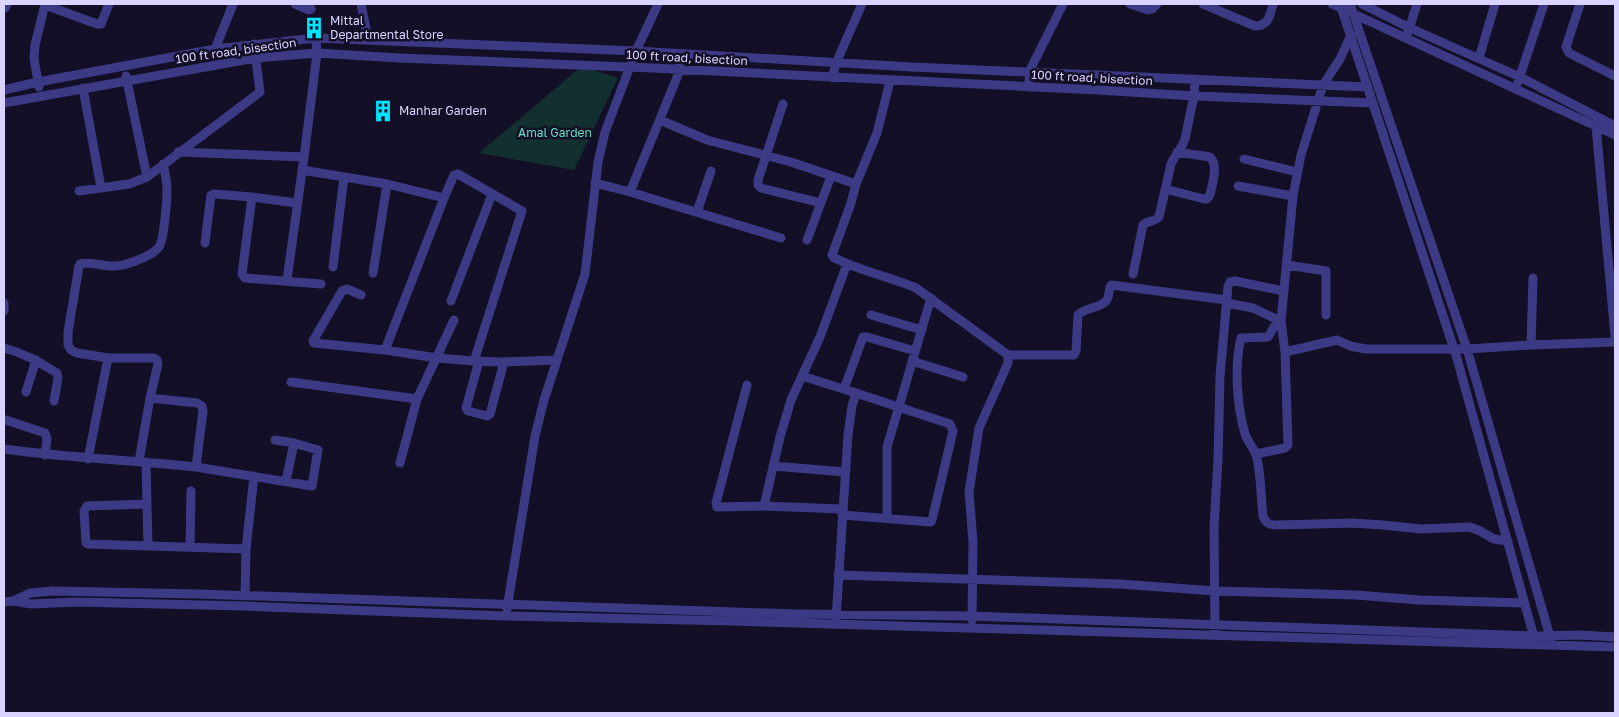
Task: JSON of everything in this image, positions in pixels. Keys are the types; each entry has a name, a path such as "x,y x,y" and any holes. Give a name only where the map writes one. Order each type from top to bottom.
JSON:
{"street":[{"path":"41,95 34,59 35,45 45,4 101,24 109,4"},
{"path":"214,50 233,4"},
{"path":"295,4 309,10 309,4"},
{"path":"360,4 368,39"},
{"path":"505,616 535,436 556,360 585,274 598,162 605,132 636,51 658,4"},
{"path":"832,78 836,62 862,4"},
{"path":"1028,87 1029,72 1064,4"},
{"path":"1130,4 1148,10 1152,9 1156,4"},
{"path":"1203,4 1255,26 1260,26 1268,21 1273,4"},
{"path":"1332,4 1340,6 1615,135"},
{"path":"1350,4 1467,349 1551,640"},
{"path":"1362,4 1410,28 1479,58 1615,126"},
{"path":"1406,38 1417,4"},
{"path":"1479,58 1495,4"},
{"path":"1516,88 1544,4"},
{"path":"1580,4 1566,47 1567,50 1569,53 1615,76"},
{"path":"1340,6 1454,349 1535,640"},
{"path":"1256,454 1285,448 1288,445 1285,352 1280,317 1297,172 1323,85 1340,59 1350,36 1360,32"},
{"path":"287,280 317,53 316,38"},
{"name":"100 ft road, bisection","path":"4,90 214,50 316,38 636,51 754,59 1368,87"},
{"path":"399,40 399,58"},
{"path":"451,60 453,43"},
{"path":"79,190 129,184 146,176 260,92 254,44"},
{"name":"100 ft road, bisection","path":"4,103 256,58 317,53 1319,102 1373,103"},
{"path":"630,192 680,70 679,54"},
{"path":"124,67 146,176"},
{"path":"1133,274 1143,225 1159,217 1171,164 1185,139 1194,96 1195,79"},
{"path":"890,81 877,133 856,184 832,255 847,264 916,288 1008,355 1074,355 1080,313 1105,302 1111,285 1226,301 1280,317"},
{"path":"83,88 101,188"},
{"path":"783,104 758,184 761,188 821,203"},
{"path":"660,120 707,140 811,168 856,184"},
{"path":"1596,126 1615,336"},
{"path":"178,152 304,157"},
{"path":"1165,189 1204,199 1208,199 1210,196 1215,164 1212,158 1177,152"},
{"path":"1244,159 1297,172"},
{"path":"148,546 143,461 150,398 158,364 157,360 154,358 108,358 77,354 68,345 68,332 80,264 123,265 159,247 163,236 167,191 163,164"},
{"path":"302,170 387,184 444,198"},
{"path":"697,212 711,171"},
{"path":"385,350 444,198 456,174 520,209 522,214 477,361 466,408 468,411 487,416 490,414 504,362"},
{"path":"807,240 831,176"},
{"path":"333,267 344,177"},
{"path":"373,273 387,184"},
{"path":"595,184 630,192 781,238"},
{"path":"1238,186 1293,196"},
{"path":"451,301 492,194"},
{"path":"205,243 211,195 252,197 296,203"},
{"path":"252,197 243,276 321,284"},
{"path":"764,506 785,418 820,337 847,264"},
{"path":"1287,266 1326,271 1326,315"},
{"path":"1531,345 1533,278"},
{"path":"1215,636 1214,527 1220,376 1228,286 1232,281 1284,291"},
{"path":"362,295 346,289 342,291 313,342 437,358 477,361 556,360"},
{"path":"887,518 887,447 932,298"},
{"path":"4,302 4,311"},
{"path":"871,315 922,330"},
{"path":"1280,317 1268,337 1243,337 1240,339 1237,371 1240,408 1246,436 1256,454 1265,522 1270,524 1367,524 1421,529 1470,527 1494,539 1508,540"},
{"path":"400,463 417,399 454,320"},
{"path":"844,389 863,337 915,351"},
{"path":"1285,352 1337,340 1350,346 1366,349 1467,349 1615,342"},
{"path":"4,348 36,360 58,374 54,400"},
{"path":"972,628 973,542 969,492 979,428 1008,363 1008,355"},
{"path":"88,459 108,358"},
{"path":"26,392 36,360"},
{"path":"912,361 963,377"},
{"path":"747,385 716,506 764,506 842,512 929,523 932,520 953,431 950,424 802,376"},
{"path":"291,382 417,399"},
{"path":"836,619 845,472 850,420 856,393"},
{"path":"150,398 197,403 202,406 196,467"},
{"path":"4,421 6,420 45,433 47,438 45,455"},
{"path":"4,449 45,455 143,461 196,467 286,481 310,487 312,485 318,450 275,440"},
{"path":"286,481 294,444"},
{"path":"773,466 845,472"},
{"path":"245,596 246,549 254,476"},
{"path":"190,547 191,491"},
{"path":"147,504 87,506 84,511 85,540 88,544 246,549"},
{"path":"838,575 973,578 1120,584 1215,591 1526,603"},
{"path":"8,602 30,593 53,591 620,607 972,628 1215,636 1551,640 1615,636"},
{"path":"233,606 234,595"},
{"path":"8,602 32,604 76,602 233,606 505,616 620,618 836,619 972,616 1290,626 1535,640"},
{"path":"620,607 620,618"},
{"path":"1551,640 1615,647"}],"green space":[{"name":"Amal Garden","path":"582,66 618,78 574,170 479,153"}],"place":[{"name":"Mittal Departmental Store","path":"314,28"},
{"name":"Manhar Garden","path":"383,111"}]}
